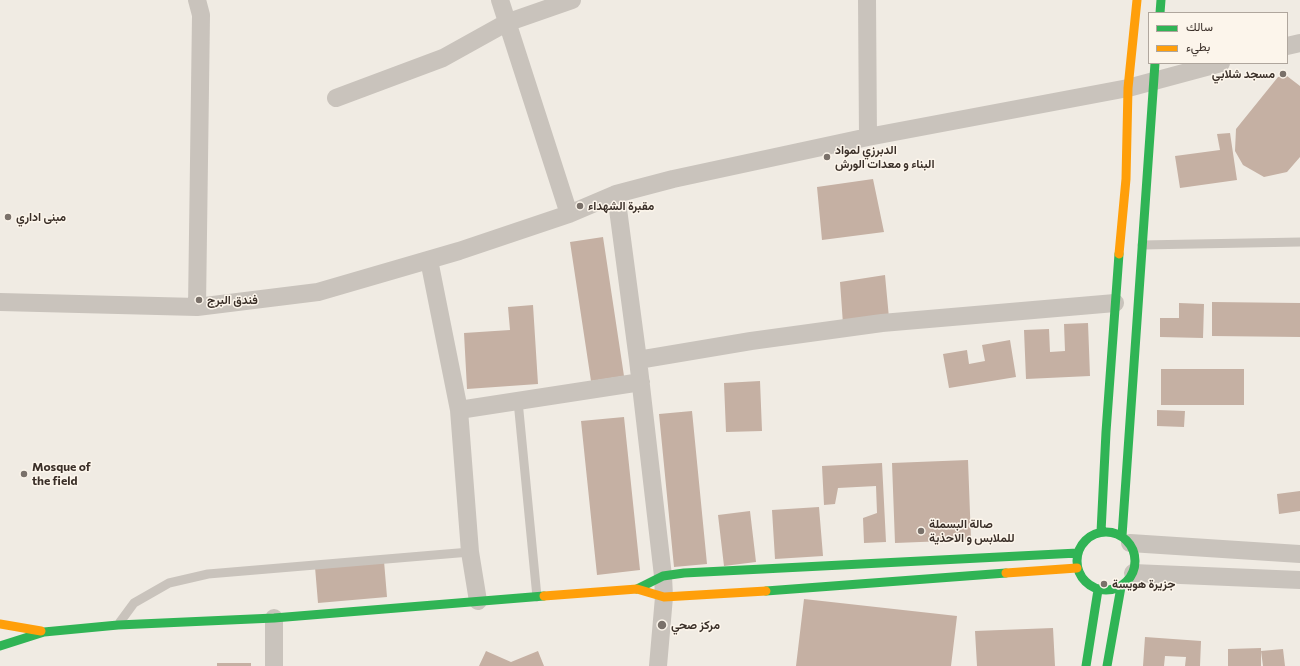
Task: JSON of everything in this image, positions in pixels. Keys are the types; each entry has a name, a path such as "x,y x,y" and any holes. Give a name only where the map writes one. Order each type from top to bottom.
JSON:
{"main road":[{"path":"1102,532 1106,432 1126,179 1128,88 1137,0"},
{"path":"1160,12 1162,0"},
{"path":"1126,540 1142,245 1154,64"},
{"path":"1102,532 1109,532 1126,540 1134,553 1136,563 1133,573 1128,581 1121,587 1110,591 1098,590 1088,585 1077,568 1078,553 1082,544 1089,537 1102,532"},
{"path":"637,589 663,576 684,573 855,563 1078,553"},
{"path":"0,646 44,632 118,625 274,618 637,589 664,597 746,593 1077,568"},
{"path":"1107,666 1121,587"},
{"path":"1086,666 1098,590"},
{"path":"0,624 44,632"}],"street":[{"path":"196,307 201,15 197,0"},
{"path":"500,0 506,23 569,214"},
{"path":"336,98 443,58 506,23 572,0"},
{"path":"867,0 868,137"},
{"path":"1288,46 1300,43"},
{"path":"0,302 196,307 318,292 429,260 569,214 616,194 673,179 868,137 1128,88 1217,64"},
{"path":"616,194 641,382 663,576 664,597 658,666"},
{"path":"429,260 458,410 470,552 478,601"},
{"path":"638,360 751,341 882,323 1115,303"},
{"path":"458,410 641,382"},
{"path":"1126,540 1300,554"},
{"path":"1133,573 1300,580"},
{"path":"274,618 274,666"}],"lane":[{"path":"1142,245 1300,242"},
{"path":"518,401 537,597"},
{"path":"118,625 134,603 168,583 208,574 470,552"}],"building":[{"path":"1287,76 1300,86 1300,157 1287,172 1264,177 1243,165 1235,151 1236,129 1278,77"},
{"path":"1230,133 1237,180 1180,188 1175,156 1220,150 1217,134"},
{"path":"873,179 884,232 822,240 817,187"},
{"path":"603,237 624,376 591,381 570,242"},
{"path":"885,275 889,318 843,324 840,282"},
{"path":"1212,302 1300,303 1300,337 1212,336"},
{"path":"1179,303 1204,304 1203,338 1160,337 1160,318 1179,318"},
{"path":"533,305 538,384 467,389 464,333 510,330 508,307"},
{"path":"1088,323 1090,376 1026,379 1024,330 1049,329 1050,352 1065,351 1064,324"},
{"path":"1010,340 1016,377 949,388 943,354 967,350 969,364 985,361 982,345"},
{"path":"1161,369 1244,369 1244,405 1161,405"},
{"path":"760,381 762,431 726,432 724,383"},
{"path":"1157,410 1185,411 1184,427 1157,426"},
{"path":"692,411 707,564 674,567 659,414"},
{"path":"624,417 640,570 597,575 581,421"},
{"path":"968,460 971,540 895,543 892,463"},
{"path":"882,463 886,542 864,543 863,518 877,513 876,486 838,488 835,504 824,505 822,466"},
{"path":"1300,491 1300,511 1279,514 1277,494"},
{"path":"819,507 823,556 775,559 772,510"},
{"path":"750,511 756,562 724,566 718,515"},
{"path":"384,561 387,597 318,603 315,567"},
{"path":"804,599 957,616 951,666 796,666"},
{"path":"1053,628 1055,666 977,666 975,631"},
{"path":"1145,637 1201,641 1200,666 1185,666 1186,657 1165,656 1164,666 1143,666"},
{"path":"1261,648 1261,666 1228,666 1228,649"},
{"path":"1283,649 1285,666 1263,666 1261,651"},
{"path":"486,651 511,662 538,651 544,666 479,666"},
{"path":"217,663 251,663 251,666 217,666"}],"traffic: fast":[{"path":"1160,12 1161,0"},
{"path":"1122,536 1155,64"},
{"path":"1101,532 1106,432 1119,254"},
{"path":"1100,532 1112,532 1127,540 1135,555 1135,561 1135,567 1127,582 1112,590 1100,590 1085,582 1077,567 1077,555 1085,540 1100,532"},
{"path":"637,589 663,576 684,573 1078,553"},
{"path":"766,591 1006,573"},
{"path":"1107,666 1121,587"},
{"path":"1086,666 1098,590"},
{"path":"0,646 44,632 118,625 274,618 544,596"}],"traffic: slow":[{"path":"1119,254 1126,179 1128,88 1137,0"},
{"path":"1006,573 1077,568"},
{"path":"544,596 637,589 664,597 766,591"},
{"path":"0,624 41,631"}],"place":[{"name":"مسجد شلابي","path":"1283,74"},
{"name":"الدبرزي لمواد البناء و معدات الورش","path":"827,157"},
{"name":"مقبرة الشهداء","path":"580,206"},
{"name":"مبنى اداري","path":"8,217"},
{"name":"فندق البرج","path":"199,300"},
{"name":"Mosque of the field","path":"24,474"},
{"name":"صالة البسملة للملابس و الاحذية","path":"921,531"},
{"name":"جزيرة هويسة","path":"1104,584"},
{"name":"مركز صحي","path":"662,625"}]}
